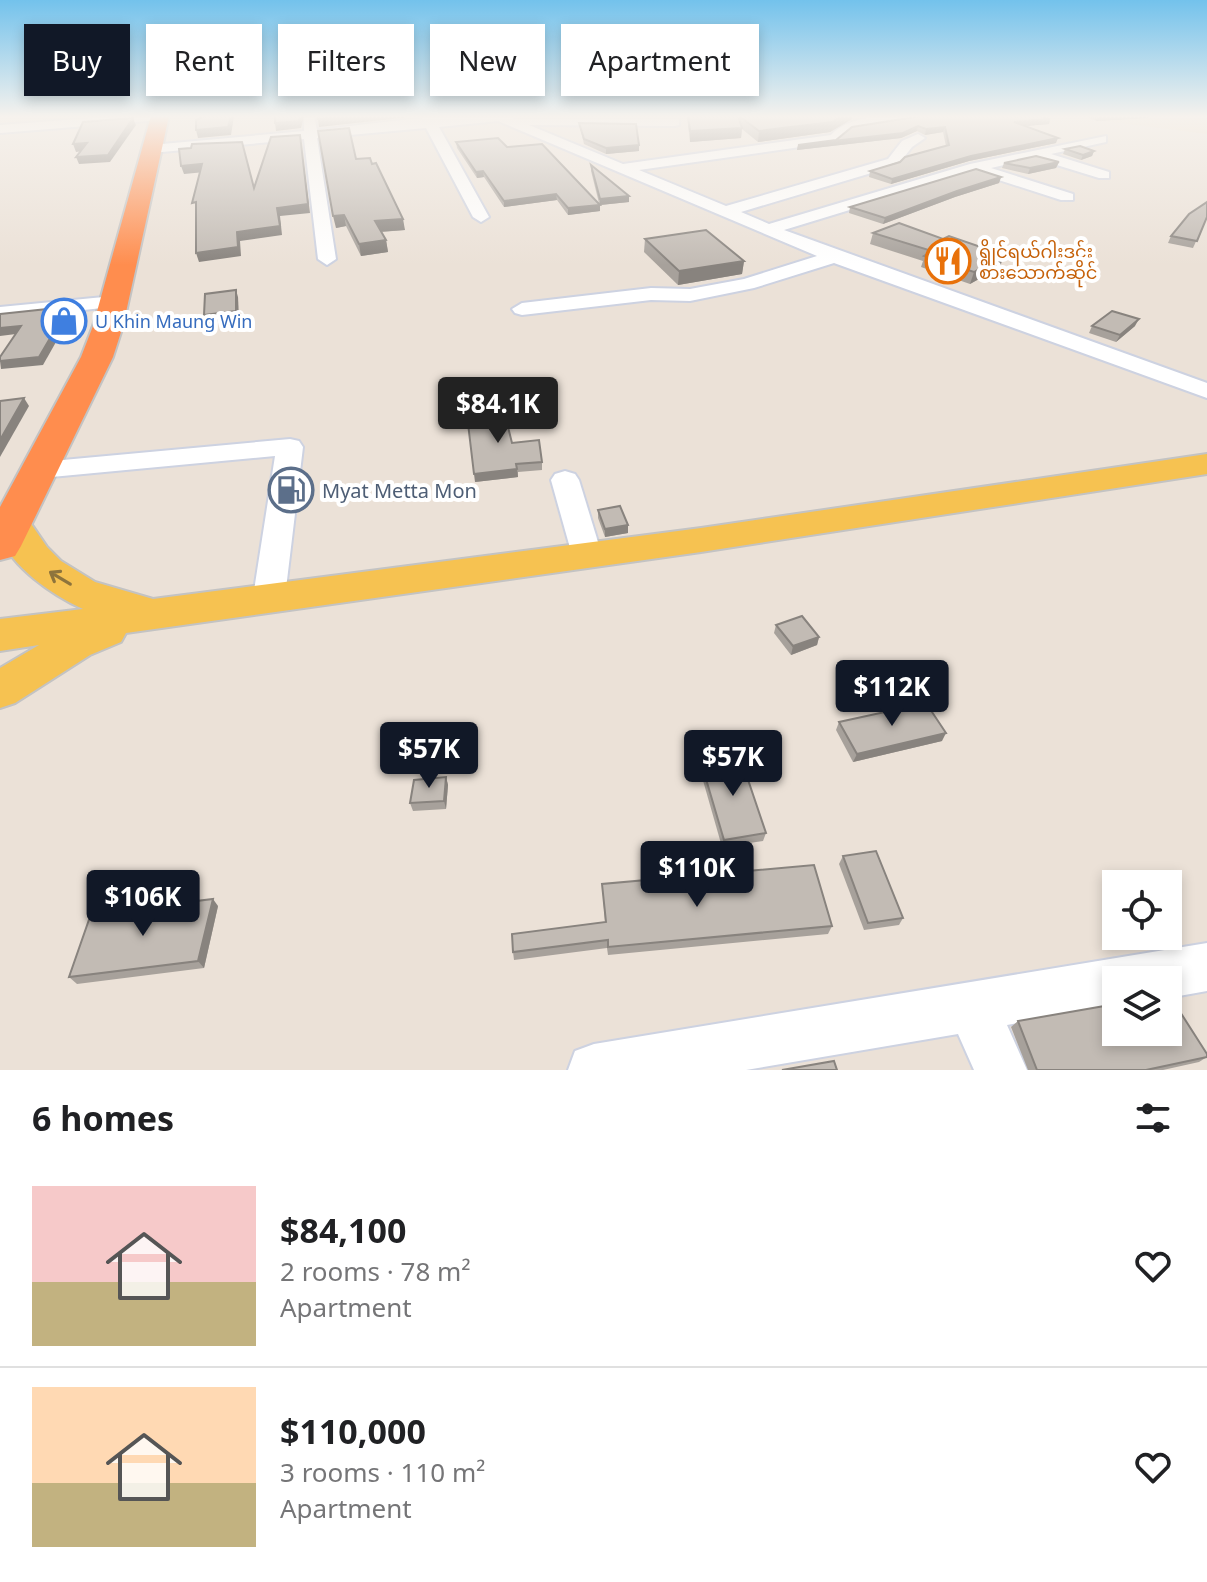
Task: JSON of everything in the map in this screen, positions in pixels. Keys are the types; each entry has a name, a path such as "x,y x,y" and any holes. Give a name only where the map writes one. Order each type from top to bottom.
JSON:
{"highway":[{"path":"6,535 97,357 114,302 147,166"}],"main road":[{"path":"0,635 587,555 1207,464"},
{"path":"6,535 22,544 39,565 96,600 118,606 187,608"},
{"path":"0,690 75,644 113,629 187,608"}],"street":[{"path":"313,166 327,259"},
{"path":"454,166 481,217"},
{"path":"616,166 834,257 1207,391"},
{"path":"621,168 636,166"},
{"path":"725,212 880,166"},
{"path":"767,230 979,166"},
{"path":"1075,166 1104,175"},
{"path":"975,167 1067,197"},
{"path":"522,309 651,294 690,295 747,284 834,257"},
{"path":"0,313 114,302"},
{"path":"41,470 290,447 269,597"},
{"path":"565,480 587,555"},
{"path":"1182,971 1207,967"},
{"path":"594,1070 1102,984"},
{"path":"971,1006 1001,1070"}],"building":[{"path":"202,166 248,166 254,188 261,166 304,166 308,204 277,208 280,226 237,232 238,247 196,253 196,202 192,203"},
{"path":"324,166 377,166 403,219 375,221 386,240 359,244 344,215 333,216"},
{"path":"472,166 563,166 600,205 568,208 556,194 504,201 483,171 476,172"},
{"path":"591,166 629,196 600,199"},
{"path":"887,166 937,166 892,179 870,171"},
{"path":"976,169 1001,177 885,218 850,207"},
{"path":"1207,202 1207,217 1197,241 1171,236 1189,214"},
{"path":"899,223 943,239 949,236 1004,255 974,272 924,256 932,251 873,233"},
{"path":"706,230 744,261 679,271 645,239"},
{"path":"236,290 236,311 204,315 205,294"},
{"path":"57,308 45,329 56,328 39,357 0,361 21,326 0,328 0,314"},
{"path":"1112,311 1139,319 1120,335 1092,326"},
{"path":"24,398 0,440 0,401"},
{"path":"504,411 512,443 539,440 542,462 516,464 517,469 474,474 467,415"},
{"path":"620,506 628,525 605,529 598,510"},
{"path":"802,616 819,637 793,646 776,625"},
{"path":"926,703 946,733 857,754 839,722"},
{"path":"740,756 766,833 724,840 701,762"},
{"path":"446,777 444,801 410,803 414,780"},
{"path":"876,851 903,918 868,923 843,856"},
{"path":"814,865 832,926 608,947 608,940 513,952 512,934 606,922 602,884"},
{"path":"213,899 198,961 69,977 91,914"},
{"path":"1102,1006 1102,1046 1182,1046 1182,1015 1207,1057 1146,1070 1037,1070 1018,1021"},
{"path":"834,1061 837,1070 782,1070"}],"place":[{"name":"ရွိုင်ရယ်ဂါးဒင်း စားသောက်ဆိုင်","path":"948,261"},
{"name":"U Khin Maung Win","path":"64,321"},
{"name":"Myat Metta Mon","path":"291,490"}]}
